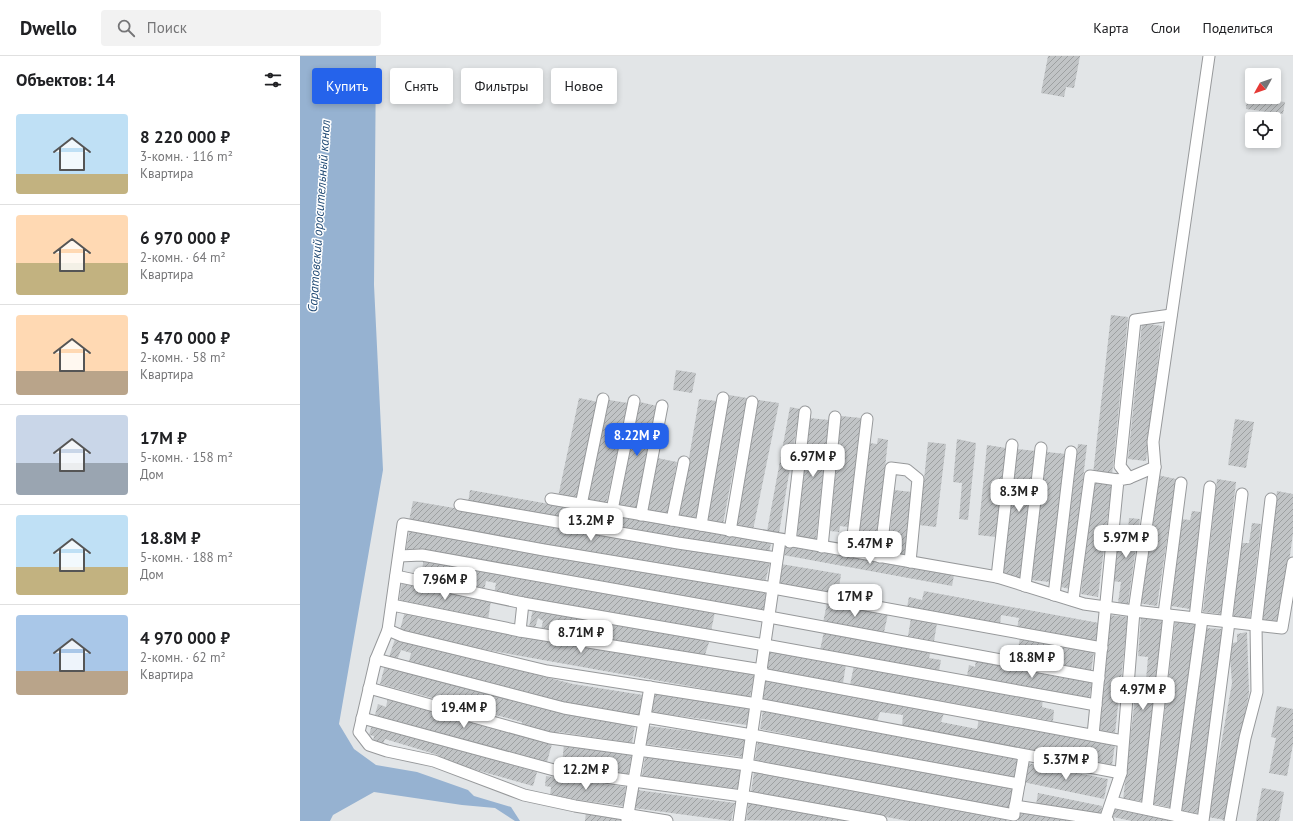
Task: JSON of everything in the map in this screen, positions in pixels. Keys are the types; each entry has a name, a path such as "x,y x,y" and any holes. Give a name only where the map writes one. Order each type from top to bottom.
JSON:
{"lane":[{"path":"369,688 550,738 747,765 1014,814 1106,821 1121,773 1134,611 1155,467 1153,442 1209,56"},
{"path":"1093,735 1106,607 1124,479 1120,466 1135,320 1171,315"},
{"path":"701,525 723,398"},
{"path":"582,505 603,399"},
{"path":"612,510 634,401"},
{"path":"730,531 752,402"},
{"path":"640,515 662,406"},
{"path":"739,821 777,558 785,541 805,412"},
{"path":"822,547 835,417"},
{"path":"851,552 867,419"},
{"path":"997,577 1012,445"},
{"path":"1025,586 1041,448"},
{"path":"1054,595 1071,452"},
{"path":"672,520 684,462"},
{"path":"1073,600 1090,476 1124,479 1155,467"},
{"path":"880,557 891,468 907,470 918,479 910,562"},
{"path":"1147,809 1166,614 1181,483"},
{"path":"1175,815 1198,618 1210,487"},
{"path":"1112,802 1202,821 1242,494"},
{"path":"551,499 997,577 1084,604 1282,628 1293,563"},
{"path":"1230,821 1245,738 1257,692 1256,625 1271,499"},
{"path":"460,506 678,543 777,558"},
{"path":"667,821 628,818 524,795 434,761 386,751 370,745 359,732 376,659 388,630 403,524 544,550 773,588 1102,648"},
{"path":"399,556 422,556 769,617 1099,678"},
{"path":"396,576 523,603 1096,705"},
{"path":"520,631 523,603"},
{"path":"392,605 520,631 761,672 1123,740"},
{"path":"388,630 402,636 548,672 757,704 1024,756 1121,773"},
{"path":"376,659 564,708 752,735 1019,784"},
{"path":"628,818 650,688"},
{"path":"362,718 554,770 742,796 881,821"},
{"path":"1014,814 1024,756"}],"water":[{"name":"Саратовский оросительный канал","path":"300,56 376,56 376,68 312,68 312,104 376,104 374,285 383,470 339,724 354,749 376,765 417,772 468,790 474,796 511,807 520,821 515,821 495,808 462,805 374,792 333,815 330,821 300,821"}],"building":[{"path":"1048,56 1080,56 1074,88 1066,87 1064,97 1041,93"},
{"path":"1281,101 1285,102 1283,114 1281,114 1281,112 1246,109 1246,104 1281,104"},
{"path":"1111,315 1128,317 1112,475 1093,474"},
{"path":"1142,323 1162,326 1146,461 1128,459"},
{"path":"676,370 696,373 692,393 673,390"},
{"path":"729,395 747,398 723,524 705,521"},
{"path":"579,398 598,402 577,500 558,497"},
{"path":"699,399 717,401 696,520 679,517"},
{"path":"609,400 628,403 606,505 587,502"},
{"path":"758,400 779,403 753,530 735,526"},
{"path":"640,402 657,406 636,510 617,507"},
{"path":"790,407 800,409 779,533 767,531"},
{"path":"841,416 861,418 848,527 840,526 839,532 830,531"},
{"path":"809,418 829,420 816,539 797,538"},
{"path":"1235,419 1254,422 1246,468 1228,465"},
{"path":"878,438 888,440 876,551 857,548 869,443 877,444"},
{"path":"957,439 976,443 968,520 959,519 962,483 953,482"},
{"path":"928,442 946,444 936,527 919,525"},
{"path":"1078,444 1087,445 1070,589 1061,587"},
{"path":"987,445 1006,448 996,537 978,535"},
{"path":"1017,449 1036,451 1020,578 1002,576"},
{"path":"1047,452 1066,454 1050,582 1031,580"},
{"path":"657,458 677,462 667,516 647,512"},
{"path":"1157,475 1176,479 1157,606 1138,603"},
{"path":"1217,479 1236,482 1221,614 1203,612"},
{"path":"1093,481 1112,483 1098,597 1081,594"},
{"path":"470,490 771,543 769,553 468,503"},
{"path":"894,490 912,492 906,556 888,554"},
{"path":"1277,491 1293,494 1293,533 1281,622 1262,620"},
{"path":"413,501 770,562 765,583 409,521"},
{"path":"1192,511 1201,512 1190,609 1171,606 1180,519 1190,520"},
{"path":"1129,518 1140,519 1128,604 1118,603 1121,582 1111,581 1119,529 1128,531"},
{"path":"1252,523 1261,524 1250,618 1233,617 1241,543 1249,543"},
{"path":"410,529 768,590 765,611 406,549"},
{"path":"785,545 954,575 952,586 783,555"},
{"path":"424,559 715,612 711,631 494,594 496,583 486,581 484,591 420,579"},
{"path":"781,564 841,574 838,595 778,585"},
{"path":"402,582 491,600 488,620 399,602"},
{"path":"924,591 1099,623 1096,643 1017,628 1019,618 1001,615 1000,625 907,607 909,597 922,600"},
{"path":"827,603 888,614 884,632 823,623"},
{"path":"533,609 710,639 704,658 541,630 543,621 538,618 535,628 529,627"},
{"path":"405,611 755,672 750,697 448,643 400,630"},
{"path":"1110,615 1128,617 1115,733 1098,730"},
{"path":"1141,617 1163,621 1142,801 1123,800 1136,689 1145,691 1148,657 1138,656"},
{"path":"911,618 937,623 934,641 908,636"},
{"path":"1175,622 1196,623 1172,808 1154,804"},
{"path":"1204,628 1223,629 1198,817 1181,813"},
{"path":"824,631 931,650 929,658 941,660 939,671 820,650"},
{"path":"1247,632 1249,693 1225,820 1208,817 1232,683 1229,644 1237,642 1237,634"},
{"path":"1020,638 1094,652 1091,671 1016,657"},
{"path":"395,639 573,684 643,695 640,716 564,703 409,662 411,653 401,650 397,660 389,657"},
{"path":"769,651 846,664 843,683 766,669"},
{"path":"976,659 1093,680 1089,699 967,676 969,665 975,667"},
{"path":"385,665 635,725 632,743 559,732 557,736 521,726 522,722 380,684"},
{"path":"854,665 1043,699 1042,707 1054,710 1053,721 850,685"},
{"path":"765,680 944,713 941,722 977,729 979,719 1115,744 1112,765 902,726 903,715 880,712 877,722 762,699"},
{"path":"652,693 750,706 747,725 650,712"},
{"path":"388,697 552,744 547,762 375,715 378,704 386,707"},
{"path":"1277,706 1293,709 1293,744 1287,776 1269,773 1276,738 1271,737"},
{"path":"763,710 1019,759 1015,779 760,729"},
{"path":"372,725 537,772 533,786 437,759 438,755 385,739 383,744 373,741 374,736 369,735"},
{"path":"649,726 747,739 743,757 646,744"},
{"path":"758,741 1014,789 1010,810 755,760"},
{"path":"564,744 632,754 628,775 562,765"},
{"path":"645,757 743,770 739,789 642,776"},
{"path":"1027,763 1108,779 1104,799 1023,782"},
{"path":"754,772 848,790 1008,817 1007,821 908,821 751,792"},
{"path":"546,776 626,787 623,806 550,796 551,787 545,786"},
{"path":"1262,788 1284,792 1279,821 1256,821"},
{"path":"637,790 735,803 731,821 634,808"},
{"path":"1038,793 1102,806 1101,815 1036,805"},
{"path":"749,801 850,820 850,821 746,820"},
{"path":"1114,808 1185,821 1132,821 1113,817"},
{"path":"1020,811 1074,820 1074,821 1018,821"},
{"path":"586,812 622,816 622,821 585,821"}]}
